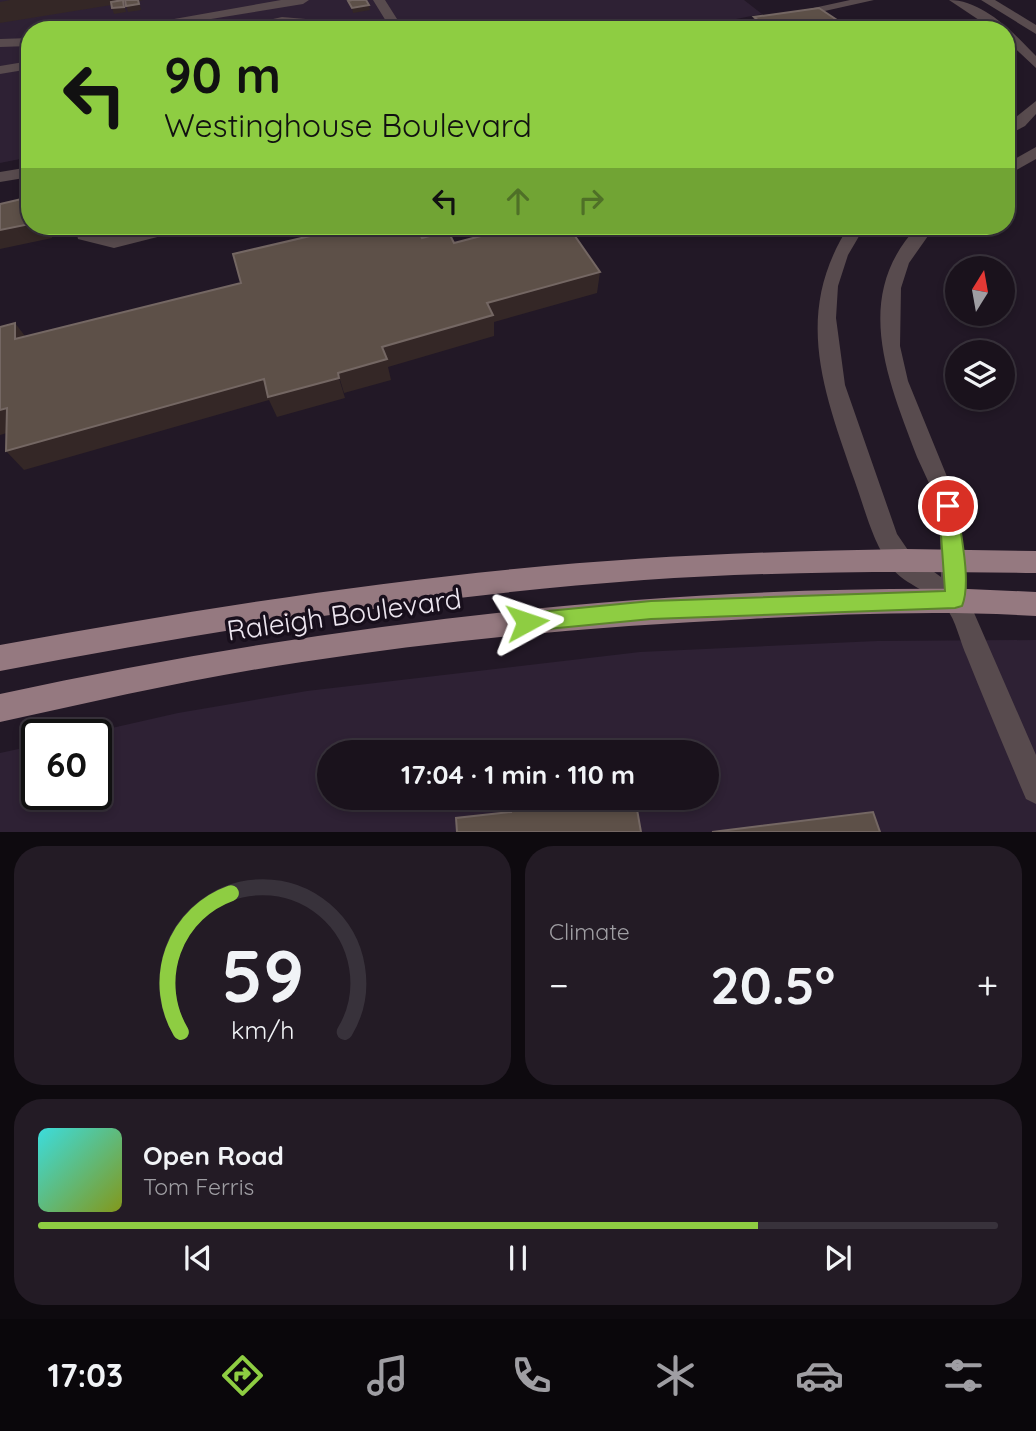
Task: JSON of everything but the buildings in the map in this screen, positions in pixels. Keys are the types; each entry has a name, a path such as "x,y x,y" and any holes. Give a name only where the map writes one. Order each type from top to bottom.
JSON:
{"main road":[{"name":"Raleigh Boulevard","path":"0,658 220,618 450,586 664,567 899,561 1036,562"},
{"name":"Raleigh Boulevard","path":"0,708 235,660 478,626 651,610 955,599 1036,604"}],"street":[{"path":"174,21 303,0"},
{"path":"379,0 393,21"},
{"path":"762,21 868,0"},
{"path":"955,0 988,21"},
{"path":"987,0 1036,30"},
{"path":"820,9 835,20"},
{"path":"0,43 21,42"},
{"path":"1015,42 1036,64"},
{"path":"0,70 21,66"},
{"path":"1015,126 1036,105"},
{"path":"1015,165 1036,152"},
{"path":"0,177 21,174"},
{"path":"83,235 114,242 142,235"},
{"path":"852,235 841,252 832,277 827,334 832,376 843,414 899,561 955,599"},
{"path":"919,235 900,263 892,288 890,346 898,381 948,506 955,561 955,599 1036,789"}],"shaded area":[{"path":"0,0 744,0 762,14 726,21 21,21 21,159 0,163"},
{"path":"1036,640 1036,832 0,832 0,753 21,748 21,810 112,810 112,728 178,713 307,691 640,652 877,641"}],"route":[{"path":"527,622 651,610 955,599 955,561 948,506"}]}
